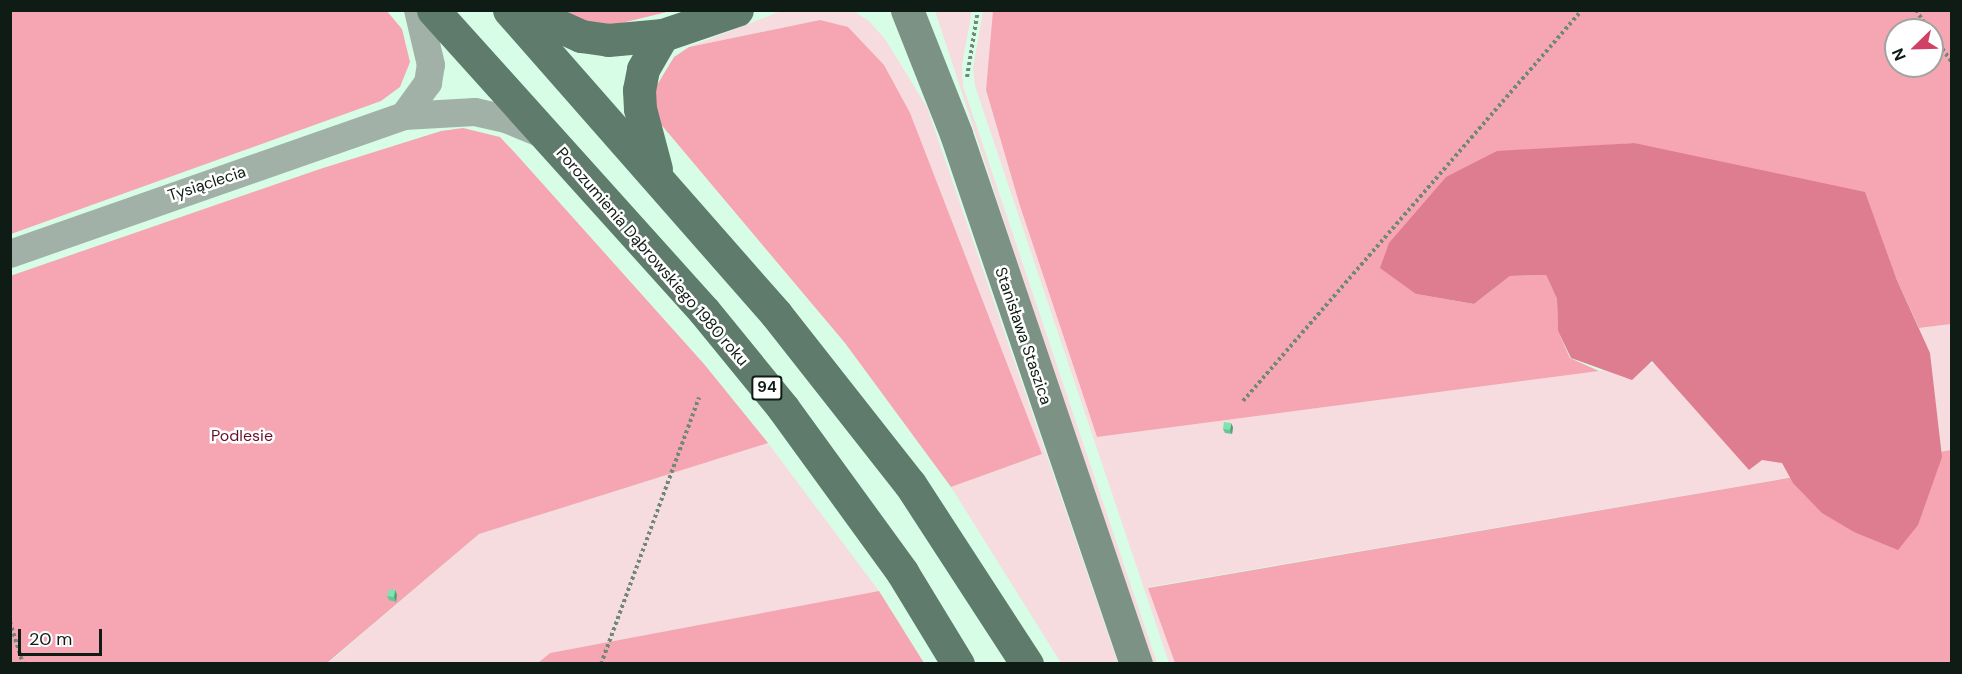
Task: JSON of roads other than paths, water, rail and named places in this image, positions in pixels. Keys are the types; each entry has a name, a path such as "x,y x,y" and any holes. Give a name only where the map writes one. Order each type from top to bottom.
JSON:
{"main road":[{"name":"Porozumienia Dąbrowskiego 1980 roku","path":"433,10 704,311 783,408 902,572 958,663"},
{"path":"509,10 659,177 776,315 910,484 1027,663"},
{"path":"524,10 593,39 663,35 737,10"},
{"path":"659,177 640,109 639,90 643,69 663,35"}],"street":[{"path":"404,116 428,83 431,64 418,10"},
{"name":"Stanisława Staszica","path":"907,10 956,134 1136,663"},
{"name":"Tysiąclecia","path":"10,254 404,116 475,112 506,119 545,135"}],"park label":[{"name":"Podlesie","path":"242,436"}]}
